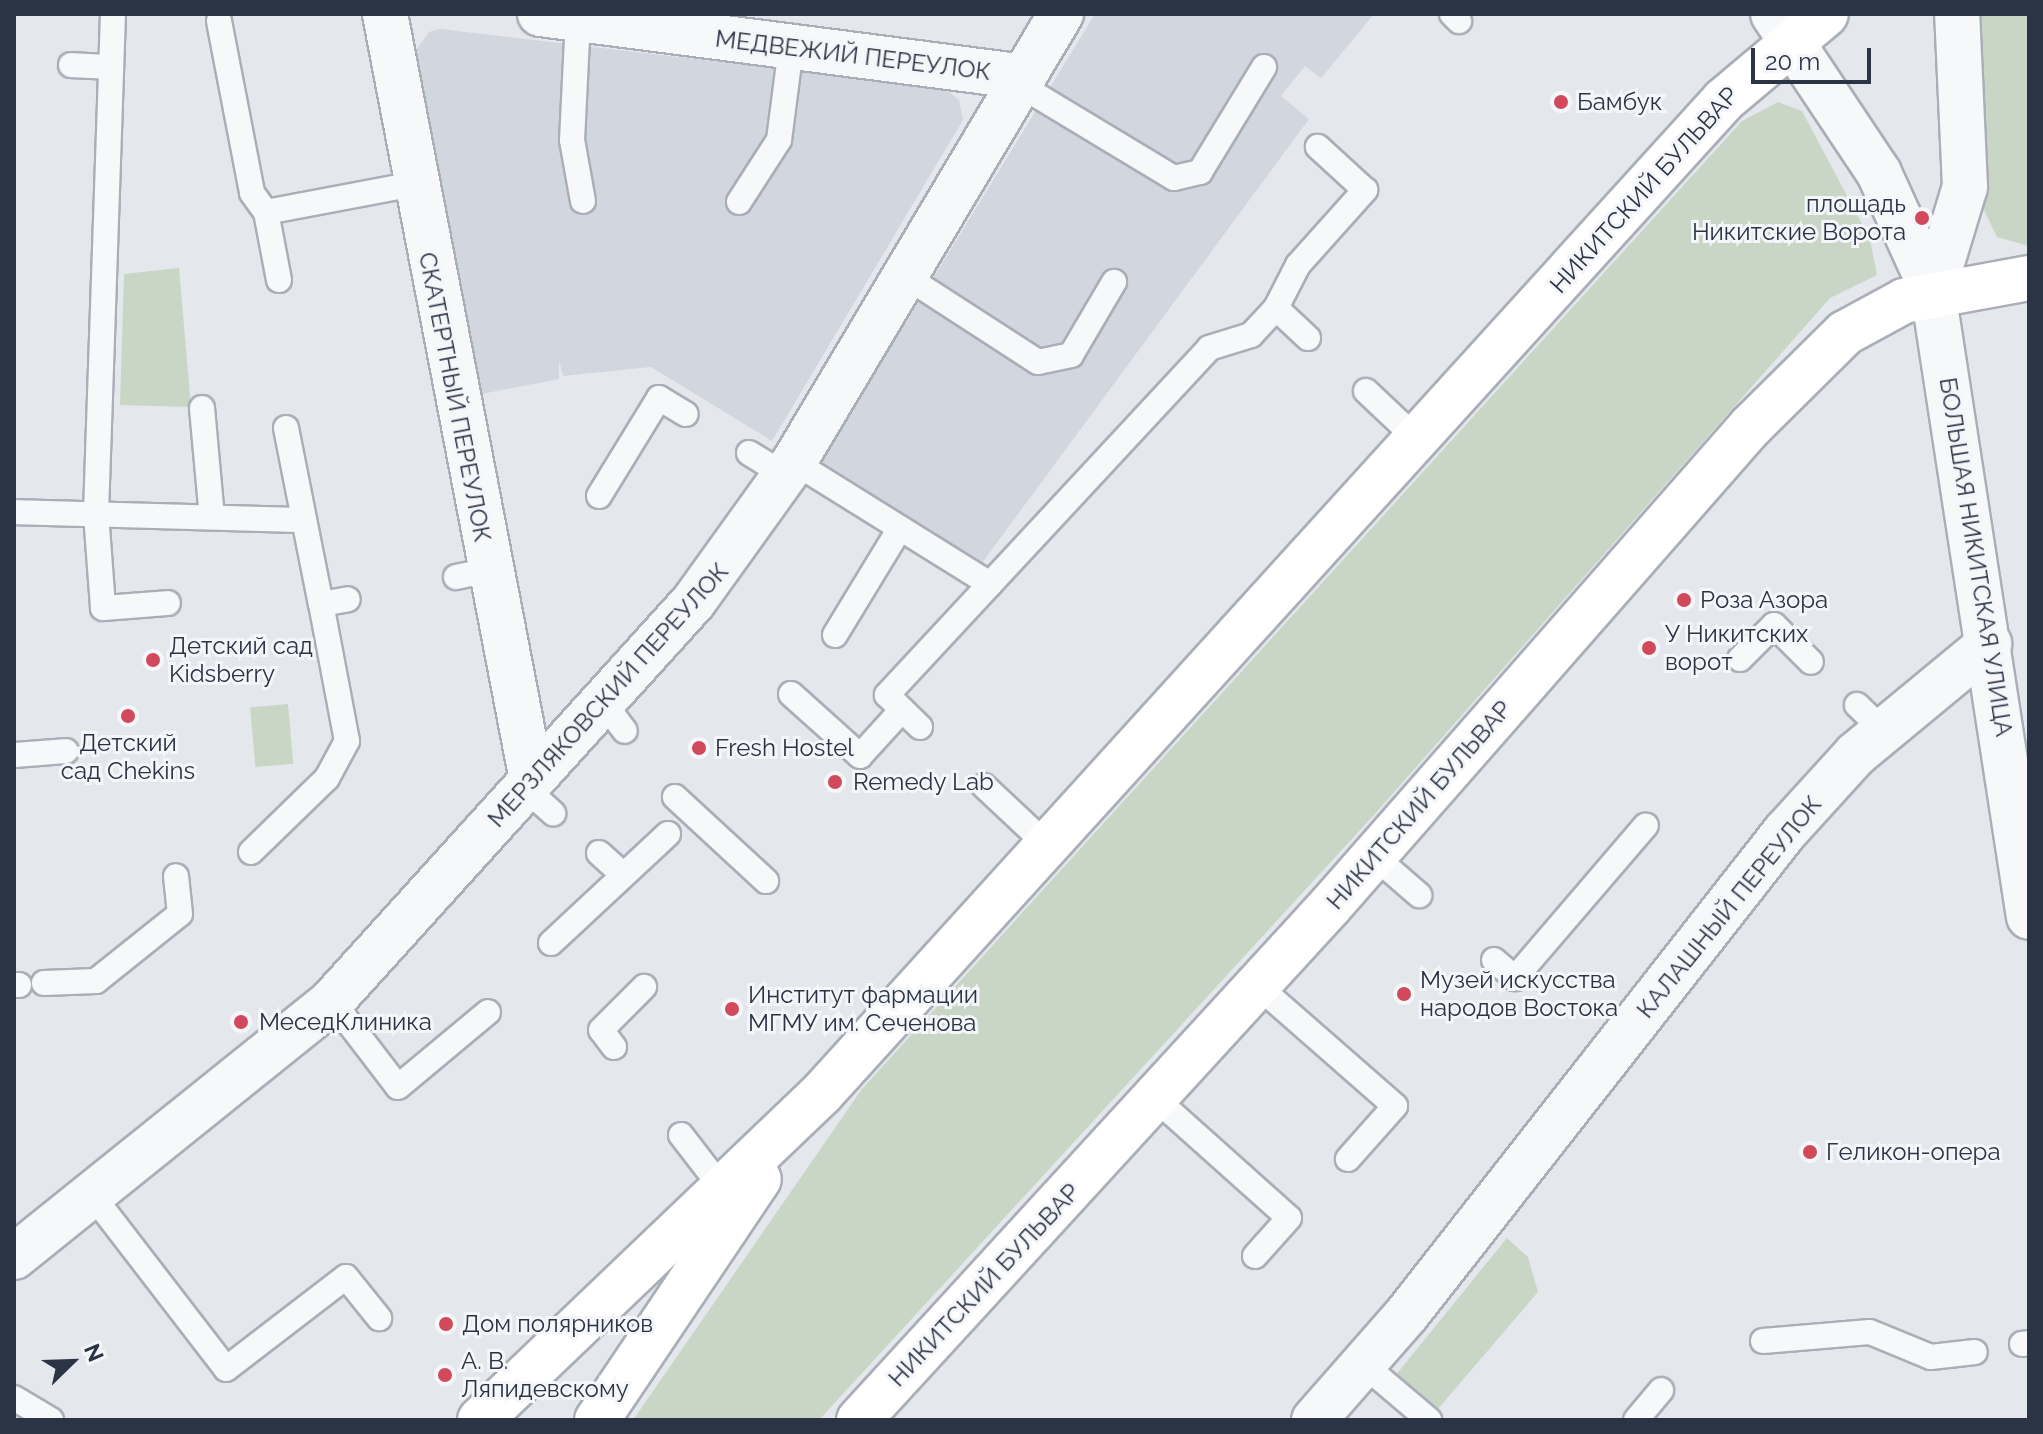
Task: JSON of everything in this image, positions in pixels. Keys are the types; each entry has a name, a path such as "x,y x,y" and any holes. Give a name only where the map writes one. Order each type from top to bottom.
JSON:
{"main road":[{"name":"НИКИТСКИЙ БУЛЬВАР","path":"480,1420 822,1093 1797,21"},
{"name":"НИКИТСКИЙ БУЛЬВАР","path":"859,1420 1258,986 1750,427 1856,324 1933,292 2029,278"},
{"name":"НИКИТСКИЙ БУЛЬВАР","path":"597,1420 822,1093"}],"street":[{"name":"СКАТЕРТНЫЙ ПЕРЕУЛОК","path":"385,14 473,573 537,794"},
{"name":"МЕРЗЛЯКОВСКИЙ ПЕРЕУЛОК","path":"14,1257 332,1001 614,716 737,550 776,463 905,276 1061,14"},
{"path":"1933,292 1965,187 1957,14"},
{"name":"МЕДВЕЖИЙ ПЕРЕУЛОК","path":"560,15 700,24 791,47 1020,80"},
{"path":"1797,21 1879,173 1933,292"},
{"name":"БОЛЬШАЯ НИКИТСКАЯ УЛИЦА","path":"1933,292 1989,644 2019,766 2029,917"},
{"name":"КАЛАШНЫЙ ПЕРЕУЛОК","path":"1314,1420 1363,1364 1785,832 1871,718 1989,644"}],"lane":[{"path":"113,14 96,514 103,608 168,603"},
{"path":"560,15 572,140 583,201"},
{"path":"219,21 252,193 266,212 279,280"},
{"path":"739,202 779,140 791,47"},
{"path":"71,65 111,67"},
{"path":"1020,80 1174,178 1200,172 1264,67"},
{"path":"920,727 887,695 1209,348 1251,335 1276,308 1298,265 1365,190 1318,147"},
{"path":"266,212 414,184"},
{"path":"905,276 1038,362 1071,355 1114,282"},
{"path":"1276,308 1308,338"},
{"path":"1366,391 1417,439"},
{"path":"599,496 659,398 686,414"},
{"path":"202,408 212,517"},
{"path":"251,852 327,778 347,741 286,428"},
{"path":"776,463 900,528 990,584"},
{"path":"14,512 304,520"},
{"path":"835,635 900,528"},
{"path":"321,604 348,599"},
{"path":"1740,659 1774,625 1811,662"},
{"path":"791,694 860,756 902,710"},
{"path":"14,755 66,751"},
{"path":"984,786 1047,845"},
{"path":"675,797 766,881"},
{"path":"1494,960 1515,978 1646,825"},
{"path":"551,943 620,872 668,834"},
{"path":"599,853 620,872"},
{"path":"1374,856 1419,895"},
{"path":"44,983 96,981 180,914 176,876"},
{"path":"1258,986 1395,1106 1348,1159"},
{"path":"614,1047 601,1030 644,987"},
{"path":"332,1001 398,1087 488,1012"},
{"path":"1156,1099 1289,1218 1255,1256"},
{"path":"681,1135 722,1188"},
{"path":"93,1196 226,1369 346,1277 379,1318"},
{"path":"1763,1341 1870,1332 1931,1357 1975,1352"},
{"path":"1363,1364 1429,1420"},
{"path":"1636,1420 1661,1390"},
{"path":"14,1398 51,1420"}],"shaded area":[{"path":"1095,14 1374,14 1321,78 1305,66 1281,96 1309,119 979,567 818,466"},
{"path":"440,29 944,88 959,100 963,120 772,441 651,367 563,376 559,360 559,379 476,395 414,53 429,32"}],"green space":[{"path":"1981,14 2029,14 2029,246 1997,237 1983,208 1975,38"},
{"path":"1778,102 1802,111 1870,239 1877,275 1830,298 1373,816 819,1420 633,1420 862,1089 1742,121"},
{"path":"179,268 191,407 120,405 124,274"},
{"path":"288,704 293,764 255,767 250,707"},
{"path":"1507,1238 1528,1257 1538,1292 1437,1410 1395,1376"}],"place":[{"name":"Бамбук","path":"1561,102"},
{"name":"площадь Никитские Ворота","path":"1922,218"},
{"name":"Роза Азора","path":"1684,600"},
{"name":"У Никитских ворот","path":"1649,648"},
{"name":"Детский сад Kidsberry","path":"153,660"},
{"name":"Детский сад Chekins","path":"128,716"},
{"name":"Fresh Hostel","path":"699,748"},
{"name":"Remedy Lab","path":"835,782"},
{"name":"Музей искусства народов Востока","path":"1404,994"},
{"name":"Институт фармации МГМУ им. Сеченова","path":"732,1009"},
{"name":"МеседКлиника","path":"241,1022"},
{"name":"Геликон-опера","path":"1810,1152"},
{"name":"Дом полярников","path":"446,1324"},
{"name":"А. В. Ляпидевскому","path":"445,1375"}]}
